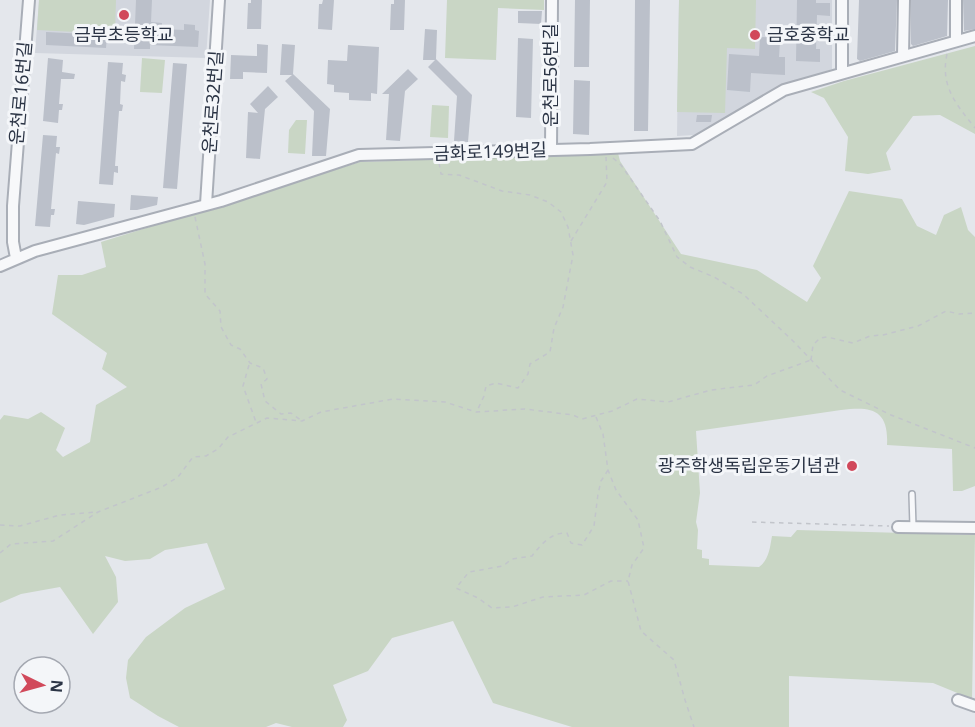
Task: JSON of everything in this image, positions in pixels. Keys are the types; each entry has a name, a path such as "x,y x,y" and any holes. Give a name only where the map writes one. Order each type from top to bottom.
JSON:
{"street":[{"name":"운천로16번길","path":"16,258 13,242 13,206 28,0"},
{"name":"운천로32번길","path":"206,204 219,0"},
{"name":"운천로56번길","path":"551,150 552,0"},
{"path":"842,0 842,73"},
{"path":"903,56 904,0"},
{"path":"956,41 957,0"},
{"name":"금화로149번길","path":"0,266 16,258 120,226 193,208 359,155 692,144 784,90 975,36"},
{"path":"898,527 975,528"},
{"path":"958,700 975,706"}],"lane":[{"path":"912,494 913,527"}],"path":[{"path":"956,41 947,50 943,70 949,91 975,128"},
{"path":"438,153 441,174 459,175 502,191 530,195 548,202 561,212 571,241 573,255 563,307 554,328 550,352 530,364 528,374 518,388 496,382 486,386 476,412"},
{"path":"571,241 607,183 606,157 613,158 621,165 660,222 677,257 690,267 714,277 743,294 840,390 891,415 975,448"},
{"path":"193,208 205,264 205,294 219,311 221,327 231,345 240,349 250,363 263,368 267,380 261,384 265,401 281,414 291,413 303,421"},
{"path":"811,360 813,345 820,338 827,337 853,343 870,336 918,326 946,311 959,314 975,313"},
{"path":"0,553 11,544 53,541 98,512 162,487 177,477 193,457 206,456 218,449 228,437 267,418 303,421 321,412 393,399 445,402 476,412 525,409 573,415 582,419 596,416 637,399 668,402 711,390 754,386 767,376 811,360"},
{"path":"250,363 243,386 257,423"},
{"path":"596,416 603,434 608,470 616,490 638,520 644,548 632,565 628,581 641,631 674,660 694,727"},
{"path":"608,470 601,481 594,526 582,545 571,543 567,533 558,532 540,544 532,556 512,559 503,566 469,572 456,588 478,598 492,608 512,607 543,597 584,595 611,581 628,581"},
{"path":"0,525 21,526 60,514 98,512"},
{"path":"752,522 898,527"}],"shaded area":[{"name":"금부초등학교","path":"39,0 210,0 206,58 35,53"},
{"name":"금호중학교","path":"679,0 832,0 832,69 780,88 694,135 677,136"}],"green space":[{"path":"39,0 116,0 115,34 37,30"},
{"path":"447,0 544,0 544,10 498,8 496,60 445,58"},
{"path":"679,0 756,0 755,49 727,48 725,113 677,112"},
{"path":"975,46 975,134 940,115 913,116 886,153 891,170 868,174 845,171 848,137 824,98 811,92"},
{"path":"142,58 165,60 162,93 140,92"},
{"path":"432,105 449,106 448,138 430,137"},
{"path":"296,120 307,120 305,154 288,153 289,130"},
{"path":"618,153 620,161 681,254 757,270 807,302 821,278 813,266 849,191 902,199 917,226 936,235 944,215 961,207 968,230 975,237 975,486 962,491 953,491 952,449 887,445 885,424 876,412 861,409 841,410 696,431 700,493 696,522 697,549 702,550 702,558 709,559 709,565 759,567 767,557 772,536 791,537 797,530 975,535 972,699 933,683 789,676 789,727 572,727 493,703 453,621 392,638 368,671 333,685 347,720 343,727 292,727 276,723 266,727 179,727 130,698 126,678 128,660 146,637 185,608 225,589 207,543 165,550 150,559 125,561 105,556 116,577 118,602 93,634 60,587 21,594 0,603 0,420 4,415 28,419 41,412 65,428 56,450 63,457 90,442 96,405 127,387 102,369 107,353 52,314 58,275 82,275 106,267 101,242 360,162"}],"building":[{"path":"136,0 152,0 151,22 162,23 162,29 184,30 184,24 195,25 195,30 199,31 198,47 150,45 150,49 134,49"},
{"path":"251,0 262,0 261,29 247,29 248,3 251,3"},
{"path":"323,0 334,0 332,30 318,29 319,4 322,4"},
{"path":"394,0 405,0 404,30 390,30 391,4 394,4"},
{"path":"575,0 590,0 589,67 574,67"},
{"path":"635,0 650,0 648,131 634,131"},
{"path":"797,0 830,3 830,16 817,15 816,49 820,49 820,62 796,61"},
{"path":"859,0 897,0 895,51 860,61 857,59"},
{"path":"911,0 948,0 947,36 913,46 911,44"},
{"path":"963,0 975,0 975,29 964,31"},
{"path":"518,11 542,11 541,24 518,23"},
{"path":"425,29 437,30 436,59 472,95 468,142 454,141 457,96 428,67 435,60 423,60"},
{"path":"46,32 107,35 106,48 46,45"},
{"path":"760,37 777,38 777,42 780,42 779,57 785,57 785,75 751,73 750,92 727,90 729,54 759,56"},
{"path":"518,38 533,39 531,118 516,117"},
{"path":"257,44 268,45 267,73 243,72 243,79 230,79 231,55 257,56"},
{"path":"282,44 295,45 293,74 330,109 326,156 312,156 314,111 285,81 292,75 280,75"},
{"path":"348,45 379,47 377,94 371,93 371,101 349,100 349,93 334,92 334,85 327,84 328,60 347,61"},
{"path":"48,58 63,60 62,72 75,74 74,79 61,79 59,104 63,104 62,110 59,110 58,123 43,121"},
{"path":"108,62 123,63 122,74 126,75 125,82 121,81 120,104 123,105 122,111 119,111 115,166 118,166 118,173 114,172 113,185 99,184"},
{"path":"173,63 187,64 177,189 163,188"},
{"path":"408,69 418,79 405,91 400,141 386,140 389,94 382,94"},
{"path":"574,80 590,81 589,135 573,134"},
{"path":"268,86 278,97 265,109 260,159 246,158 248,112 258,113 250,104"},
{"path":"697,115 712,115 711,122 696,122"},
{"path":"43,135 57,136 56,147 60,147 59,154 56,153 51,209 55,209 54,215 51,215 50,227 35,226"},
{"path":"131,195 158,197 157,205 130,210"},
{"path":"78,201 115,204 114,217 84,225 76,224"}],"place":[{"name":"금부초등학교","path":"124,15"},
{"name":"금호중학교","path":"755,35"},
{"name":"광주학생독립운동기념관","path":"852,466"}]}
